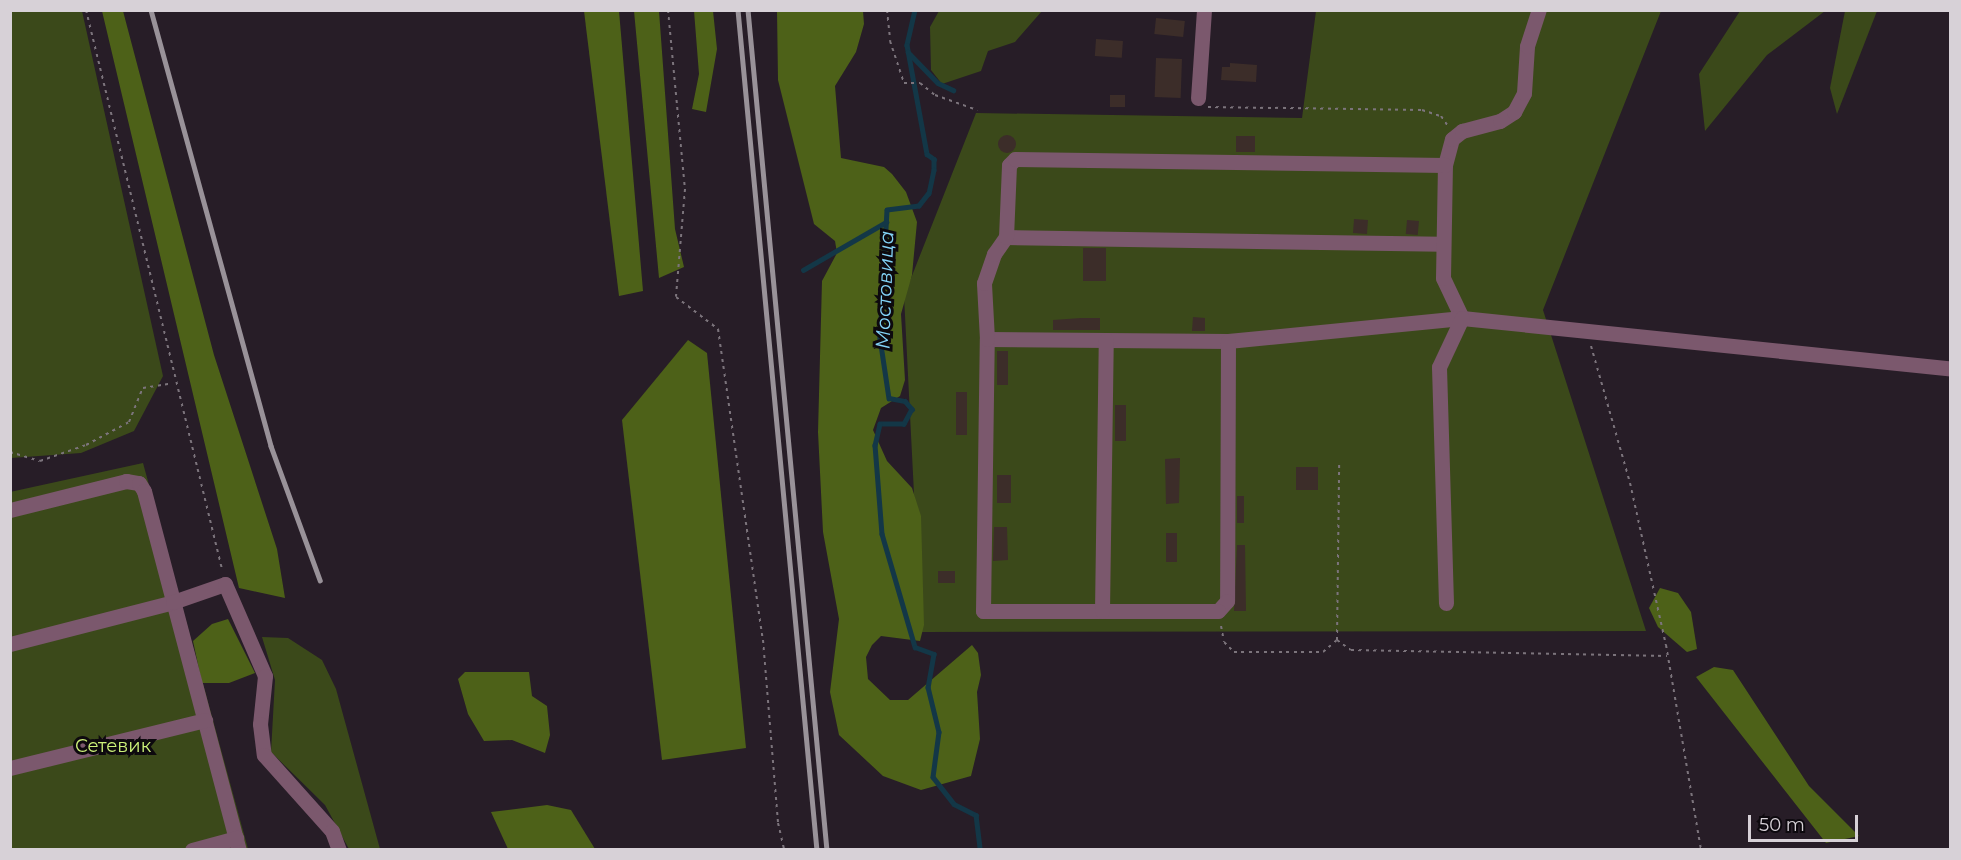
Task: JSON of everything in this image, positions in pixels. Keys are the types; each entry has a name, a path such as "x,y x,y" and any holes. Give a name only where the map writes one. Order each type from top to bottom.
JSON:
{"street":[{"path":"1198,98 1204,10"},
{"path":"1462,318 1443,278 1441,244 1445,165 1452,139 1514,112 1524,93 1527,46 1539,10"},
{"path":"1228,341 1227,601 1218,611 983,611 987,339 984,283 994,254 1006,237 1009,165 1023,156 1445,165"},
{"path":"1006,237 1441,244"},
{"path":"987,339 1228,341 1462,318 1950,368"},
{"path":"1446,603 1439,367 1462,318"},
{"path":"1102,611 1106,340"},
{"path":"10,510 126,481 139,483 238,844 192,849"},
{"path":"10,644 173,602 225,584 265,676 260,724 264,755 332,831 339,849"},
{"path":"10,768 205,720"}],"path":[{"path":"86,10 174,382 225,584"},
{"path":"668,10 685,189 676,297 718,329 763,640 778,823 784,849"},
{"path":"887,10 890,41 904,83 920,83 935,94 977,110"},
{"path":"1198,98 1205,106 1221,110 1422,110 1441,116 1452,139"},
{"path":"1589,331 1592,358 1630,483 1667,656 1701,849"},
{"path":"10,452 40,460 86,445 129,422 143,388 174,382"},
{"path":"1218,611 1224,642 1234,652 1323,652 1336,640 1339,465"},
{"path":"1336,640 1351,650 1667,656"}],"green space":[{"path":"11,10 82,11 163,376 134,431 81,453 11,458"},
{"path":"102,11 123,11 214,355 277,549 285,598 239,588"},
{"path":"584,11 619,11 643,291 619,296"},
{"path":"634,11 659,11 675,229 684,267 659,278"},
{"path":"694,11 713,11 717,49 706,112 692,109 699,74"},
{"path":"777,11 863,11 864,24 856,52 835,86 841,158 884,167 906,192 917,222 912,275 901,314 905,380 900,396 881,408 873,430 887,461 912,488 921,516 924,625 920,641 881,636 872,645 866,657 868,679 890,700 908,700 972,645 978,653 981,675 977,692 980,739 971,776 921,790 883,776 839,735 830,692 839,619 823,532 818,432 822,281 837,253 835,241 814,224 778,80"},
{"path":"939,11 1042,11 1015,42 988,51 981,71 942,84 931,70 930,27"},
{"path":"1316,11 1661,11 1543,310 1646,631 921,632 904,296 976,113 1302,118"},
{"path":"1740,11 1825,11 1767,55 1705,131 1699,74"},
{"path":"1845,11 1877,11 1837,114 1830,88"},
{"path":"688,340 707,353 746,748 662,760 622,420"},
{"name":"Сетевик","path":"143,463 248,849 11,849 10,492"},
{"path":"1660,588 1678,593 1691,612 1697,649 1687,652 1658,627 1649,608"},
{"path":"228,619 255,673 229,683 202,683 193,641 212,624"},
{"path":"262,637 288,638 322,660 336,689 380,849 349,849 325,805 271,752 275,680"},
{"path":"1714,667 1733,670 1809,786 1859,836 1826,843 1696,677"},
{"path":"465,672 529,672 532,696 547,706 550,735 545,753 512,740 484,741 468,714 458,679"},
{"path":"547,805 571,810 595,849 508,849 491,812"}],"building":[{"path":"1156,18 1185,21 1183,37 1154,34"},
{"path":"1096,39 1123,41 1122,58 1095,56"},
{"path":"1156,58 1182,59 1181,98 1155,97"},
{"path":"1230,63 1257,65 1256,82 1221,80 1222,67 1230,67"},
{"path":"1110,95 1125,95 1125,107 1110,107"},
{"path":"1007,135 1013,138 1016,144 1013,150 1007,153 1001,150 998,144 1001,138"},
{"path":"1236,136 1255,136 1255,152 1236,152"},
{"path":"1354,219 1368,220 1367,234 1353,233"},
{"path":"1407,220 1419,221 1418,235 1406,234"},
{"path":"1083,248 1106,248 1106,281 1083,281"},
{"path":"1193,317 1205,318 1205,331 1192,331"},
{"path":"1100,318 1100,330 1053,330 1053,320"},
{"path":"997,351 1008,351 1008,385 997,385"},
{"path":"956,392 967,392 967,435 956,435"},
{"path":"1115,405 1126,405 1126,441 1115,441"},
{"path":"1180,458 1179,503 1166,504 1165,459"},
{"path":"1296,467 1318,467 1318,490 1296,490"},
{"path":"997,475 1011,475 1011,503 997,503"},
{"path":"1237,496 1244,496 1244,523 1237,523"},
{"path":"994,527 1007,527 1008,560 993,561"},
{"path":"1166,533 1177,533 1177,562 1166,562"},
{"path":"1237,545 1245,545 1246,611 1234,611"},
{"path":"938,571 955,571 955,583 938,583"}],"waterway":[{"name":"Мостовица","path":"915,10 907,45 927,154 934,159 934,170 929,193 919,206 887,210 880,338 889,398 905,401 912,409 904,424 880,424 875,445 882,534 915,647 934,654 928,687 939,732 933,777 954,804 976,815 980,850"},
{"path":"908,52 938,83 953,90"},
{"path":"803,270 886,222"}],"railway":[{"path":"151,10 271,446 320,580"},
{"path":"738,10 817,850"},
{"path":"748,10 827,850"}]}
